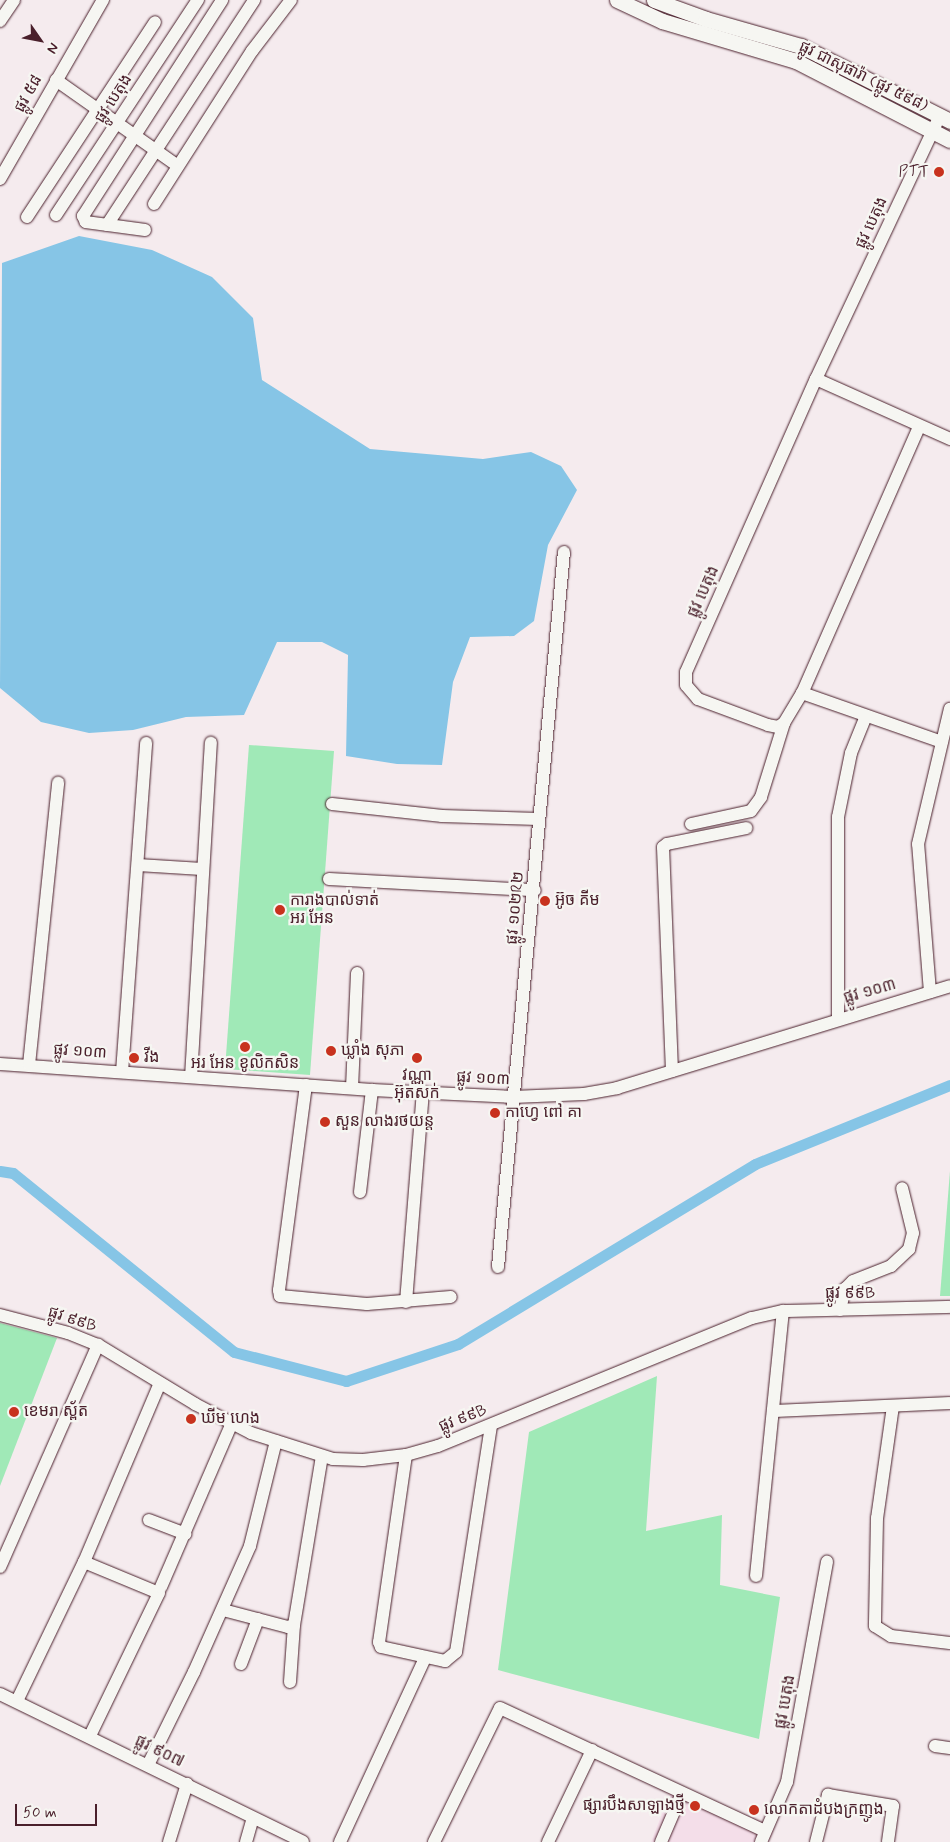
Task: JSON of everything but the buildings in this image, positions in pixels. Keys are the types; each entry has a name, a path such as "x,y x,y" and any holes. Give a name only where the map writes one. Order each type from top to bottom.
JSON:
{"main road":[{"name":"ផ្លូវ ជាសុផារ៉ា (ផ្លូវ ៥៩៨)","path":"617,0 662,21 796,61 950,140"},
{"name":"ផ្លូវ ជាសុផារ៉ា (ផ្លូវ ៥៩៨)","path":"654,0 706,19 801,46 945,119"}],"street":[{"path":"0,21 14,0"},
{"name":"ផ្លូវ ៥៨","path":"0,179 103,0"},
{"name":"ផ្លូវ បេតុង","path":"56,215 118,124 198,0"},
{"path":"144,230 86,222 83,216 133,134 222,0"},
{"path":"107,225 254,0"},
{"path":"154,204 252,51 291,0"},
{"path":"27,217 155,22"},
{"path":"56,80 178,166"},
{"name":"ផ្លូវ បេតុង","path":"784,723 778,727 768,725 698,699 686,685 686,672 816,379 933,131 945,119"},
{"path":"816,379 950,439"},
{"path":"691,824 751,811 761,797 784,723 802,694 920,427"},
{"name":"ផ្លូវ ១០២R២","path":"498,1267 535,890 538,819 564,552"},
{"path":"802,694 942,742"},
{"path":"930,992 918,844 950,709"},
{"path":"838,1018 838,817 851,752 866,716"},
{"path":"122,1072 146,743"},
{"path":"191,1077 211,743"},
{"path":"29,1065 58,782"},
{"path":"332,804 442,816 538,819"},
{"path":"672,1071 663,847 667,844 746,828"},
{"path":"138,865 202,869"},
{"path":"329,879 535,890"},
{"path":"352,1088 358,973"},
{"name":"ផ្លូវ ១០៣","path":"0,1064 372,1090 514,1097 584,1094 672,1071 838,1018 950,986"},
{"path":"306,1085 278,1290 280,1296 367,1304 451,1297"},
{"path":"360,1192 372,1090"},
{"path":"406,1302 423,1092"},
{"path":"840,1310 841,1298 853,1281 891,1266 909,1249 913,1233 902,1188"},
{"name":"ផ្លូវ ៩៩B","path":"0,1315 68,1333 98,1345 232,1424 322,1456 363,1460 406,1455 490,1426 752,1318 783,1311 950,1307"},
{"path":"756,1576 775,1411 783,1311"},
{"path":"0,1567 98,1345"},
{"path":"17,1701 84,1562 160,1383"},
{"path":"775,1411 950,1403"},
{"path":"893,1406 877,1518 875,1626 891,1636 950,1643"},
{"path":"161,1587 232,1424"},
{"path":"406,1455 379,1642 381,1647 425,1658 445,1660 456,1652 490,1426"},
{"path":"148,1765 223,1610 250,1546 276,1441"},
{"path":"290,1682 294,1625 322,1456"},
{"path":"149,1520 185,1534"},
{"path":"84,1562 159,1593 90,1736"},
{"name":"ផ្លូវ បេតុង","path":"763,1837 787,1782 827,1562"},
{"path":"223,1610 288,1627 294,1625"},
{"path":"241,1664 258,1619"},
{"path":"340,1842 425,1658"},
{"name":"ផ្លូវ ៩០៧","path":"0,1694 187,1784 297,1841"},
{"path":"434,1842 500,1708 682,1793 763,1837"},
{"path":"935,1746 950,1748"},
{"path":"548,1842 592,1750"},
{"path":"169,1842 187,1784"},
{"path":"661,1842 682,1793"},
{"path":"816,1842 828,1795 893,1806 888,1842"},
{"path":"246,1842 253,1818"}],"shaded area":[{"name":"ផ្សារបឹងសាឡាងថ្មី","path":"673,1786 775,1827 769,1842 651,1842"}],"green space":[{"name":"ការាងបាល់ទាត់ អរ អែន","path":"249,745 334,751 310,1075 225,1069"},
{"path":"950,1171 950,1296 940,1296"},
{"name":"ខេមរា ស្ព័ត","path":"0,1323 57,1338 0,1486"},
{"path":"657,1376 646,1531 722,1515 720,1585 780,1597 759,1739 498,1670 529,1432"}],"water":[{"path":"79,236 152,250 212,277 253,318 262,380 370,449 483,459 531,452 561,466 577,490 548,545 534,621 514,636 470,637 453,682 442,765 397,764 346,756 348,655 322,642 277,642 244,715 186,717 133,730 89,733 41,722 0,688 2,263"}],"waterway":[{"path":"0,1171 13,1173 234,1352 346,1381 458,1344 755,1164 950,1085"}],"place":[{"name":"PTT","path":"939,172"},
{"name":"អ៊ូច គីម","path":"545,901"},
{"name":"ការាងបាល់ទាត់ អរ អែន","path":"280,910"},
{"name":"អរ អែន ខូលិកសិន","path":"245,1047"},
{"name":"ឃ្លាំង សុភា","path":"331,1051"},
{"name":"វីង","path":"134,1058"},
{"name":"វណ្ណា អ៊ុតសក់","path":"417,1058"},
{"name":"កាហ្វេ ពៅ គា","path":"495,1113"},
{"name":"សួន លាងរថយន្ត","path":"325,1122"},
{"name":"ខេមរា ស្ព័ត","path":"14,1412"},
{"name":"ឃីម ហេង","path":"191,1419"},
{"name":"ផ្សារបឹងសាឡាងថ្មី","path":"695,1806"},
{"name":"លោកតាដំបងក្រញូង","path":"754,1810"}]}
